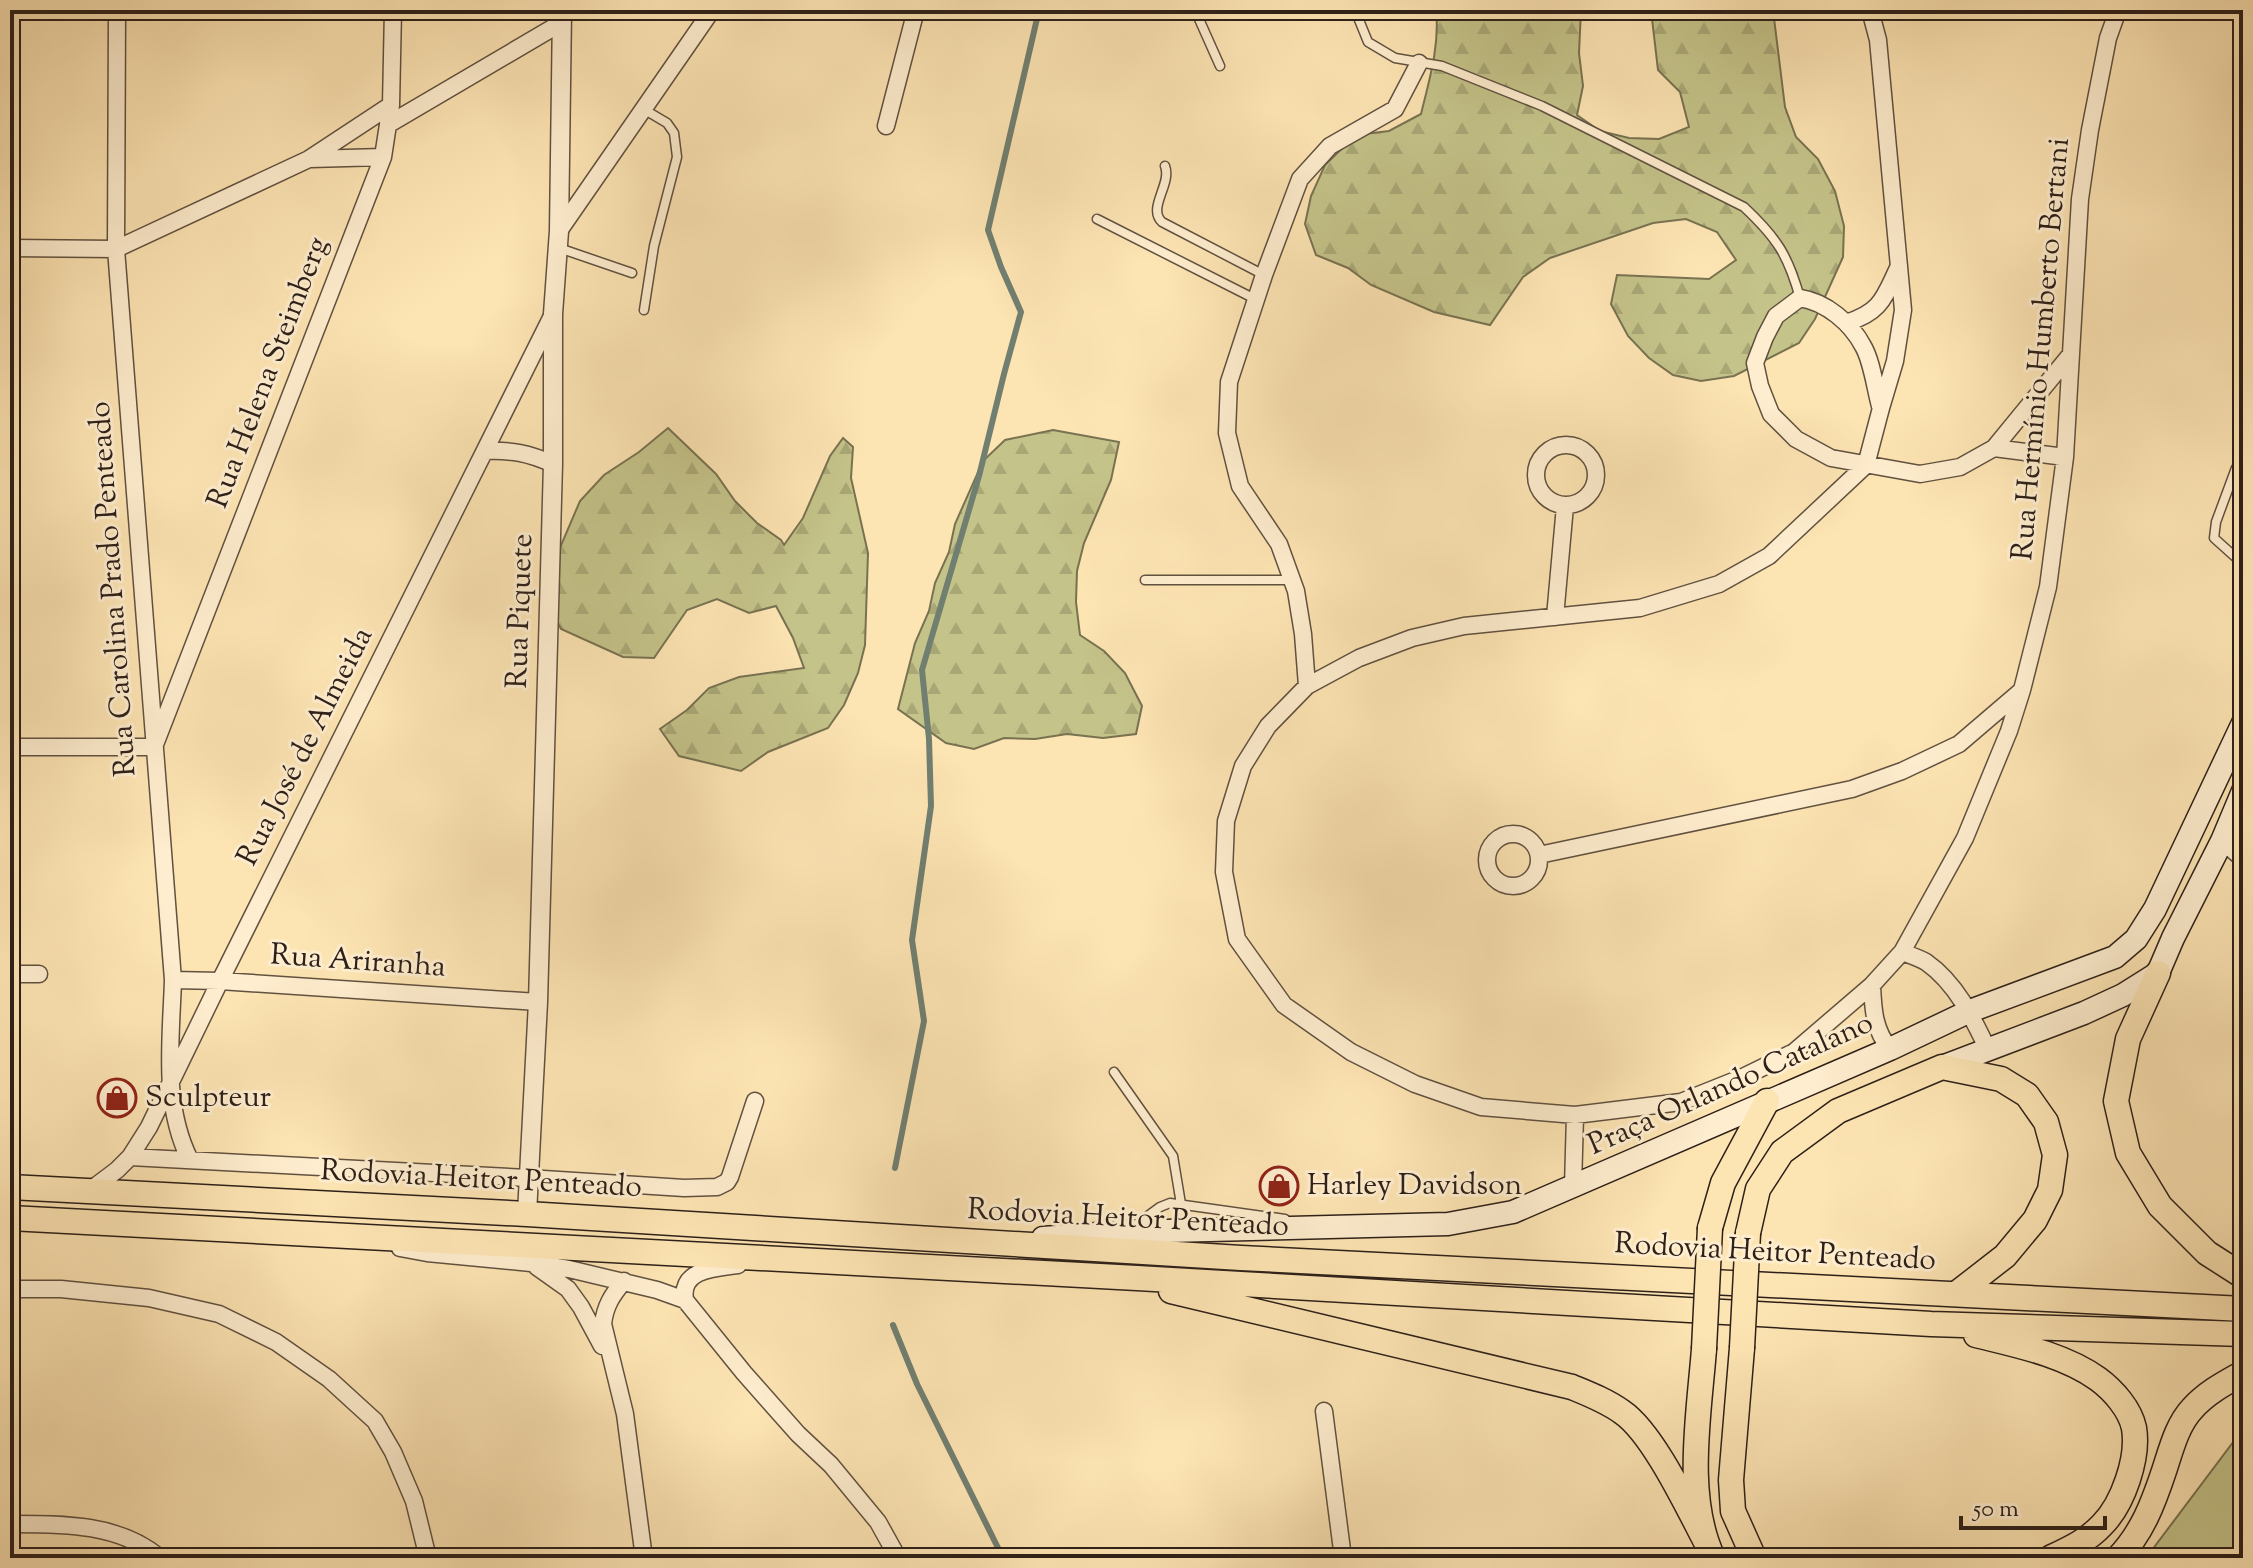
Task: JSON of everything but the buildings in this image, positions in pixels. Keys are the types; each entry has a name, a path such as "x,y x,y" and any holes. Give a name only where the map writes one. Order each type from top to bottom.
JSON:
{"main road":[{"name":"Praça Orlando Catalano","path":"1573,1187 1970,1011 2115,957 2136,939 2155,909 2243,723"},
{"path":"2243,791 2128,1039 2116,1101 2128,1153 2160,1206 2207,1253 2243,1276"},
{"path":"1754,1558 1733,1511 1731,1480 1748,1233 1758,1189 1782,1152 1838,1111 2084,1013 2123,995 2158,973"},
{"path":"1942,1067 2001,1079 2027,1095 2046,1122 2055,1155 2050,1190 2035,1220 2005,1256 1956,1294"},
{"path":"1710,1550 1699,1516 1697,1443 1710,1228 1723,1183 1767,1101"},
{"name":"Rodovia Heitor Penteado","path":"10,1187 527,1214 1226,1258 2243,1309"},
{"path":"978,1242 1126,1232 1448,1224 1513,1212 1573,1187"},
{"name":"Rodovia Heitor Penteado","path":"10,1218 1931,1324 2243,1334"},
{"path":"1111,1277 1572,1387 1600,1399 1624,1413 1645,1434 1710,1550"},
{"path":"1931,1324 2017,1345 2059,1359 2097,1378 2120,1399 2134,1427 2134,1461 2125,1488 2104,1524 2082,1543 2050,1558"},
{"path":"2118,1558 2134,1540 2149,1513 2175,1437 2190,1410 2214,1389 2243,1373"}],"street":[{"name":"Rua Carolina Prado Penteado","path":"117,10 116,249 173,980 170,1088 179,1131 190,1160"},
{"name":"Rua Helena Steimberg","path":"154,747 383,157 391,105 393,10"},
{"path":"559,239 712,10"},
{"path":"886,126 916,10"},
{"path":"1575,1115 1481,1107 1415,1084 1351,1052 1284,1005 1237,939 1224,872 1226,821 1243,766 1268,726 1307,686 1359,658 1412,638 1464,626 1640,608 1719,584 1769,556 1866,465 1895,361 1903,310 1878,40 1870,10"},
{"name":"Rua Hermínio Humberto Bertani","path":"1925,913 1965,838 2009,731 2048,587 2065,457 2082,185 2108,38 2118,10"},
{"path":"389,124 561,16"},
{"name":"Rua Piquete","path":"527,1214 538,1002 553,464 553,314 559,239 561,16"},
{"path":"1307,686 1296,591 1279,544 1240,486 1227,433 1229,382 1300,179 1330,146 1395,109 1419,63"},
{"path":"10,248 116,249 309,159 391,105"},
{"path":"309,159 383,157"},
{"path":"1846,323 1875,310 1900,264"},
{"path":"1881,408 1864,347 1846,323 1813,300 1800,298 1776,316 1755,363 1771,414 1796,439 1831,458 1920,474 1960,467 1994,448 2071,354"},
{"name":"Rua José de Almeida","path":"89,1191 130,1157 170,1088 220,981 553,314"},
{"path":"1994,448 2065,457"},
{"path":"485,451 512,450 553,464"},
{"path":"1555,617 1565,506"},
{"path":"1539,855 1852,789 1902,771 1959,744 2022,690"},
{"path":"10,747 154,747"},
{"path":"2222,841 2243,859"},
{"name":"Praça Orlando Catalano","path":"1573,1187 1575,1115 1681,1102 1794,1052 1872,985 1902,952 1925,913"},
{"path":"1902,952 1925,961 1943,976 1970,1011 1988,1050"},
{"path":"10,974 39,974"},
{"name":"Rua Ariranha","path":"173,980 538,1002"},
{"path":"1872,985 1874,1018 1878,1032 1890,1049"},
{"path":"130,1157 684,1188 722,1185 730,1177 755,1101"},
{"path":"361,1236 427,1253 531,1263 624,1281 685,1300 798,1434 841,1476 878,1522 898,1558"},
{"path":"685,1300 686,1283 696,1273 774,1259"},
{"path":"531,1263 568,1289 581,1307 615,1372"},
{"path":"624,1281 604,1311 603,1324 625,1414 644,1558"},
{"path":"10,1289 61,1289 149,1298 219,1314 276,1342 329,1379 375,1421 393,1452 414,1501 428,1558"},
{"path":"1324,1411 1343,1558"},
{"path":"10,1524 48,1524 104,1530 144,1545 160,1558"}],"lane":[{"path":"1195,10 1220,66"},
{"path":"1355,10 1368,42 1395,58 1442,66 1542,106 1744,207 1771,232 1791,268 1800,298"},
{"path":"644,310 654,246 677,157 674,133 667,123 645,110"},
{"path":"1165,166 1167,177 1157,218 1264,275"},
{"path":"1097,219 1256,300"},
{"path":"559,239 632,273"},
{"path":"2236,468 2216,522 2214,538 2243,564"},
{"path":"1145,580 1292,580"},
{"path":"1114,1072 1173,1156 1181,1204"},
{"path":"1126,1232 1170,1203 1333,1225"}],"green space":[{"path":"1436,10 1581,10 1579,53 1583,86 1577,115 1600,131 1629,138 1659,139 1689,127 1680,92 1658,70 1651,10 1773,10 1785,107 1796,137 1818,159 1835,191 1844,226 1843,257 1815,319 1799,343 1734,376 1701,381 1673,375 1649,358 1628,336 1611,304 1617,275 1709,279 1736,260 1717,232 1686,219 1653,223 1550,258 1523,277 1490,325 1434,312 1371,285 1348,268 1316,255 1305,224 1311,196 1325,165 1356,135 1389,131 1421,114 1435,50"},
{"path":"668,428 716,474 735,501 784,545 803,518 830,456 843,438 853,447 851,478 868,553 865,645 858,673 844,705 828,728 768,752 741,771 679,756 660,729 687,710 709,688 739,677 804,668 776,606 749,613 717,599 687,610 654,658 623,657 561,629 544,597 553,564 580,501 604,475"},
{"path":"1053,430 1119,442 1111,480 1084,543 1077,571 1076,602 1080,635 1104,651 1125,673 1142,706 1136,734 1103,738 1067,734 1035,739 1004,738 974,749 946,743 898,709 915,643 949,552 955,524 983,461 1005,440"},
{"path":"2243,1429 2243,1558 2146,1558"},
{"path":"10,1550 100,1554 122,1558 10,1558"}],"waterway":[{"path":"895,1168 924,1021 912,940 931,806 929,739 922,670 979,476 1021,312 988,230 1039,10"},
{"path":"893,1325 917,1384 1003,1558"}],"place":[{"name":"Sculpteur","path":"117,1098"},
{"name":"Harley Davidson","path":"1279,1186"}]}
